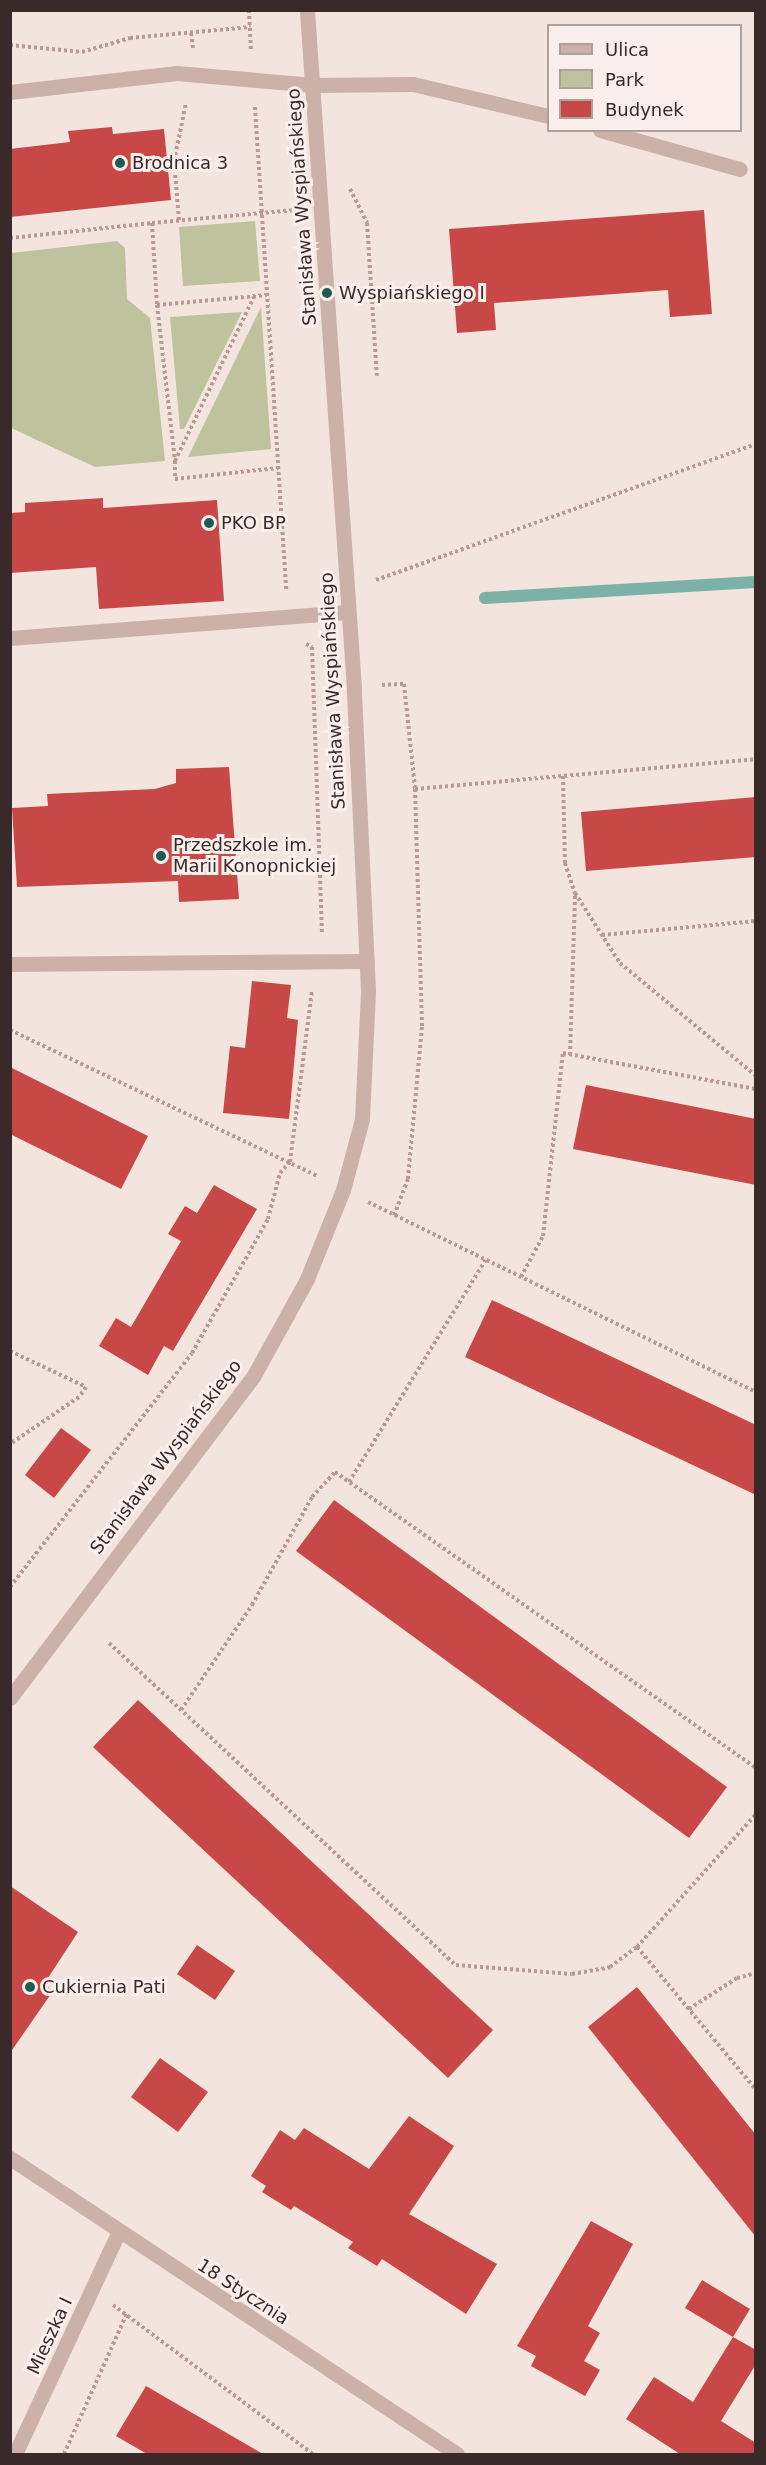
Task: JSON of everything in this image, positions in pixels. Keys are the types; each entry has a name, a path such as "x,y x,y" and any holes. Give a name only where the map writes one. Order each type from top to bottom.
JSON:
{"street":[{"name":"Stanisława Wyspiańskiego","path":"10,1698 16,1681 253,1377 307,1279 343,1190 363,1108 367,961 354,687 307,10"},
{"path":"10,92 191,74 313,85 413,84 547,116"},
{"path":"607,132 740,169"},
{"path":"10,638 348,612"},
{"path":"10,964 314,964 367,961"},
{"name":"18 Stycznia","path":"10,2158 118,2233 457,2454"},
{"name":"Mieszka I","path":"15,2454 118,2233"}],"path":[{"path":"10,1587 192,1353 268,1219 280,1173 290,1162 314,964 322,944 312,647 289,637 249,10"},
{"path":"10,45 82,52 130,38 250,27"},
{"path":"179,220 174,161 191,74 190,33"},
{"path":"345,183 367,223 377,376"},
{"path":"10,238 179,220 303,210"},
{"path":"152,223 157,305 175,461 175,479 278,468"},
{"path":"157,305 267,295"},
{"path":"175,461 254,297"},
{"path":"371,582 756,444"},
{"path":"379,674 380,685"},
{"path":"354,687 404,684 415,789 421,1074 408,1179 394,1215"},
{"path":"415,789 756,759"},
{"path":"563,776 565,862 575,893 620,963 756,1076"},
{"path":"570,1054 575,893"},
{"path":"602,935 756,921"},
{"path":"10,1030 290,1162 756,1392"},
{"path":"521,1277 543,1236 563,1053 756,1089"},
{"path":"349,1482 486,1259"},
{"path":"10,1351 86,1387 79,1397 10,1444"},
{"path":"181,1710 252,1605 312,1497 335,1472 756,1768"},
{"path":"109,1643 456,1965 572,1974 610,1967 637,1947 756,1814"},
{"path":"637,1947 756,2090"},
{"path":"689,2009 737,1978 756,1973"},
{"path":"91,2294 127,2312 313,2454"},
{"path":"64,2454 127,2312"}],"green space":[{"path":"255,221 260,281 183,286 179,227"},
{"path":"117,241 125,248 127,299 150,318 165,461 95,467 11,428 11,253"},
{"path":"261,307 271,449 188,457"},
{"path":"242,312 184,429 180,429 170,317"}],"building":[{"path":"112,127 113,134 164,129 171,200 10,217 10,149 70,142 68,131"},
{"path":"704,210 712,314 670,317 668,290 494,303 496,330 457,333 449,229"},
{"path":"103,498 103,508 217,500 224,601 99,609 96,567 10,573 10,513 25,512 25,503"},
{"path":"229,767 239,899 179,902 178,881 17,887 12,808 48,806 47,794 155,789 176,783 176,769"},
{"path":"756,797 756,857 586,871 581,812"},
{"path":"252,981 291,985 287,1018 298,1020 289,1119 223,1113 230,1046 245,1048"},
{"path":"10,1067 148,1136 121,1189 10,1134"},
{"path":"586,1085 756,1119 756,1185 573,1149"},
{"path":"214,1185 257,1209 173,1351 164,1346 148,1375 99,1346 116,1318 131,1327 181,1241 168,1234 185,1206 197,1213"},
{"path":"492,1300 756,1425 756,1495 465,1357"},
{"path":"61,1428 91,1450 54,1498 25,1475"},
{"path":"334,1500 727,1787 689,1838 296,1551"},
{"path":"138,1700 493,2030 448,2078 93,1747"},
{"path":"10,1886 78,1932 44,1984 53,1991 10,2053"},
{"path":"197,1945 235,1971 215,2000 177,1974"},
{"path":"637,1987 756,2135 756,2237 588,2027"},
{"path":"160,2058 208,2092 178,2132 131,2097"},
{"path":"409,2116 454,2146 409,2214 497,2264 466,2314 382,2259 377,2266 348,2248 353,2242 294,2206 291,2210 262,2192 266,2186 251,2176 280,2130 295,2140 304,2128 369,2169"},
{"path":"591,2221 633,2244 588,2326 600,2333 584,2361 600,2370 585,2396 531,2366 536,2356 517,2346"},
{"path":"702,2280 750,2309 733,2337 685,2308"},
{"path":"733,2337 756,2350 756,2364 721,2421 756,2443 756,2454 680,2454 626,2419 654,2377 693,2402"},
{"path":"146,2386 263,2454 147,2454 116,2436"}],"waterway":[{"path":"485,598 756,582"}],"place":[{"name":"Brodnica 3","path":"120,163"},
{"name":"Wyspiańskiego I","path":"327,293"},
{"name":"PKO BP","path":"209,523"},
{"name":"Przedszkole im. Marii Konopnickiej","path":"161,856"},
{"name":"Cukiernia Pati","path":"30,1987"}]}
